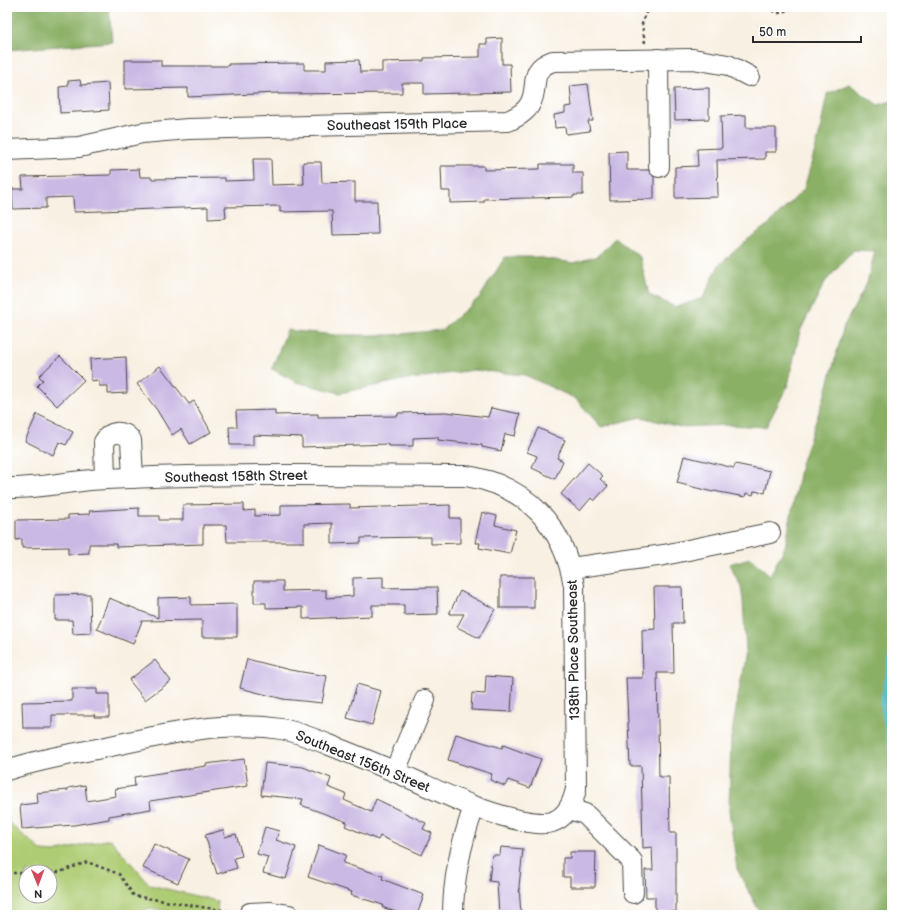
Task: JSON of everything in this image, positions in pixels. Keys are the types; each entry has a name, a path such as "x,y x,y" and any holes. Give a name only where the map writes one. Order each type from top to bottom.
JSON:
{"street":[{"path":"653,59 659,167"},
{"name":"Southeast 159th Place","path":"7,150 80,148 142,133 188,128 508,121 517,117 530,104 538,70 543,64 562,60 693,59 712,61 728,65 750,76"},
{"path":"104,479 104,442 111,434 117,432 127,436 131,440 132,478"},
{"name":"Southeast 158th Street","path":"7,488 36,487 104,479 132,478 310,475 466,476"},
{"name":"138th Place Southeast","path":"466,476 498,483 528,501 541,513 551,526 560,541 571,568 574,586 576,789 569,809"},
{"path":"571,568 664,555 770,533"},
{"path":"395,771 425,700"},
{"name":"Southeast 156th Street","path":"7,770 27,764 146,739 210,728 246,727 282,729 329,745 395,771 474,807 500,816 536,823 553,821 560,818 569,809"},
{"path":"453,915 456,870 462,840 474,807"},
{"path":"569,809 585,814 632,861 633,893"},
{"path":"250,913 271,912 289,915"}],"path":[{"path":"648,7 642,24 653,59"},
{"path":"761,7 780,13 796,7"},
{"path":"58,872 87,862 119,874 134,896 222,912 250,913"},
{"path":"7,873 18,872"}],"green space":[{"path":"7,7 109,7 112,42 7,50"},
{"path":"849,84 878,105 892,101 892,915 765,915 758,909 737,869 729,810 731,738 746,651 741,586 729,564 750,558 770,575 785,547 801,464 827,389 844,326 867,283 875,251 854,250 825,282 800,331 788,385 766,427 729,425 680,427 641,417 601,427 576,399 525,375 473,370 404,380 340,393 296,382 272,369 287,330 335,335 391,335 442,330 480,297 505,257 537,257 573,263 598,256 615,238 640,257 649,295 676,307 703,298 719,265 747,240 769,224 804,189 819,136 827,94"},
{"path":"7,821 42,851 54,852 110,839 150,885 217,901 218,915 191,915 149,908 139,915 7,915"}],"building":[{"path":"502,38 502,64 510,64 511,92 424,94 424,83 402,83 402,93 278,93 188,97 188,88 125,89 125,60 161,60 161,66 229,66 228,64 304,63 304,70 326,70 326,61 359,60 360,72 382,72 382,62 424,61 424,58 480,57 480,44 487,44 487,39"},
{"path":"80,80 81,85 108,83 109,110 60,113 59,87 68,86 68,81"},
{"path":"588,84 593,121 588,121 590,131 566,134 565,127 555,128 554,115 565,113 565,107 572,106 570,86"},
{"path":"709,88 709,119 675,120 674,89"},
{"path":"746,115 746,128 776,128 776,152 765,152 765,159 717,160 718,197 675,198 675,167 698,166 697,149 722,148 721,116"},
{"path":"627,151 627,170 648,170 654,177 654,199 610,200 609,152"},
{"path":"253,159 271,159 272,185 304,184 303,162 321,162 322,183 355,182 355,201 377,201 378,234 333,235 332,211 280,212 280,206 225,207 226,218 208,219 208,207 74,212 73,197 46,198 46,208 13,209 12,189 23,189 22,177 111,175 111,170 139,169 140,177 151,177 151,179 225,178 225,181 254,180"},
{"path":"540,164 573,164 573,173 583,173 583,195 574,195 574,197 484,199 484,202 450,203 450,191 442,191 441,166 484,166 484,170 540,169"},
{"path":"60,356 84,380 57,406 37,386 43,380 39,376"},
{"path":"126,357 127,393 108,394 108,386 99,386 99,380 91,381 90,359"},
{"path":"160,366 189,404 194,401 211,432 190,444 181,429 172,435 157,410 137,384"},
{"path":"491,408 520,414 515,436 505,434 501,451 482,447 482,445 438,440 438,437 413,438 413,446 388,446 388,444 302,447 302,437 253,435 253,445 230,445 229,427 237,427 236,411 275,410 275,415 318,414 318,417 398,416 398,413 446,412 488,417"},
{"path":"37,414 73,432 66,445 59,442 53,455 25,441"},
{"path":"538,428 565,440 557,458 563,461 555,479 532,468 537,456 527,452"},
{"path":"684,456 734,468 735,464 770,471 765,493 754,491 753,495 746,493 745,497 713,492 677,483"},
{"path":"588,463 603,476 600,479 608,486 594,501 591,498 580,511 561,494"},
{"path":"244,504 244,511 255,510 255,516 281,515 281,505 350,504 350,508 450,505 450,518 460,518 460,543 431,544 431,537 361,538 361,543 332,544 332,523 304,524 304,542 227,542 226,525 203,525 203,544 116,547 116,544 89,544 89,553 68,554 68,547 22,548 22,539 16,540 16,520 68,519 68,515 90,514 89,511 139,508 139,516 159,516 159,520 183,520 183,505"},
{"path":"482,512 497,516 495,525 516,530 510,554 479,548 480,543 475,543"},
{"path":"383,577 383,588 437,587 438,614 404,615 404,605 372,605 372,616 303,619 303,607 266,608 266,603 254,603 254,581 283,581 283,591 326,590 326,598 353,596 353,578"},
{"path":"500,577 534,577 534,608 500,608"},
{"path":"654,587 682,587 683,623 673,623 674,673 657,673 659,777 669,777 670,833 676,833 676,912 655,912 655,897 646,897 645,870 653,870 652,847 643,848 641,766 630,766 626,678 643,678 642,630 655,629"},
{"path":"460,591 495,609 479,638 457,627 464,614 449,614"},
{"path":"90,594 91,633 73,634 72,620 55,620 55,595"},
{"path":"191,597 191,605 237,604 237,637 202,637 202,620 142,621 133,644 97,629 109,598 158,618 158,598"},
{"path":"247,659 290,670 327,676 322,703 283,699 240,688"},
{"path":"155,660 171,681 145,700 129,680"},
{"path":"486,676 513,678 511,712 471,710 472,693 485,694"},
{"path":"357,684 381,691 372,725 347,718"},
{"path":"72,689 97,689 97,694 109,694 109,717 94,717 95,715 52,715 52,728 23,728 22,702 72,701"},
{"path":"456,734 502,748 503,745 541,759 530,788 508,780 505,786 490,780 492,774 448,760"},
{"path":"244,759 248,786 150,801 151,809 109,816 109,819 74,825 22,829 20,805 38,803 37,793 68,790 68,788 85,785 87,801 116,796 115,789 135,786 134,777 206,766 206,764"},
{"path":"265,763 303,767 331,778 328,787 346,794 344,800 371,812 376,799 426,823 423,829 432,833 422,855 380,836 378,840 345,826 347,822 301,805 303,799 261,795"},
{"path":"265,827 279,831 276,840 296,847 286,879 263,873 268,857 257,854"},
{"path":"223,830 225,837 236,834 242,856 234,858 237,868 217,874 205,835"},
{"path":"154,844 189,859 178,883 143,868"},
{"path":"319,845 346,855 343,863 383,876 382,879 424,895 417,915 404,915 382,907 383,905 351,895 352,892 308,877"},
{"path":"501,847 523,849 519,886 521,915 499,915 497,882 489,881 492,855 500,855"},
{"path":"570,852 596,852 595,887 570,887 570,877 563,877 563,858 570,858"}],"waterway":[{"path":"892,653 882,704 892,752"}]}
